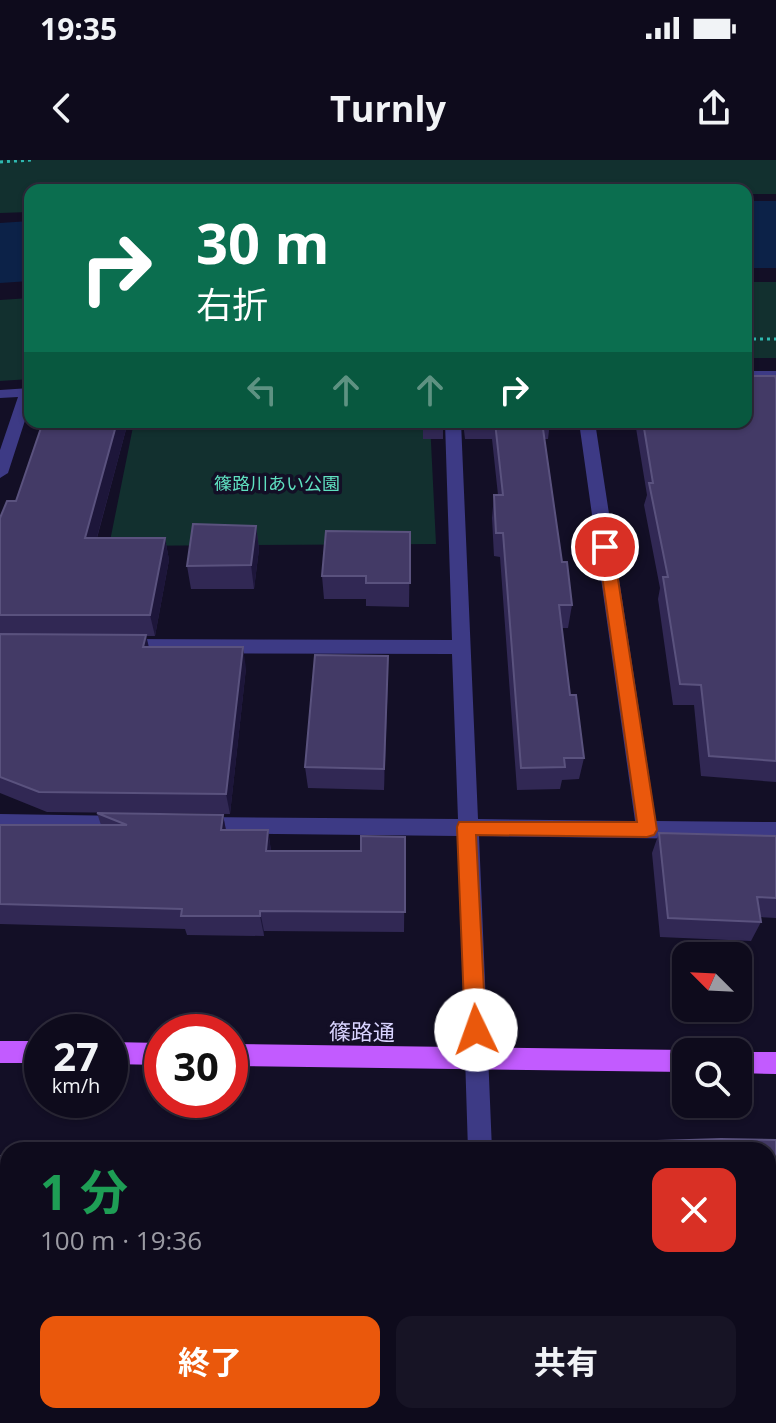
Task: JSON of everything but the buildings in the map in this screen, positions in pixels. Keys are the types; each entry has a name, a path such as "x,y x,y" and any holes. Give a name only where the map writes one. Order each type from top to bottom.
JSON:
{"main road":[{"path":"0,1052 24,1052"},
{"name":"篠路通","path":"248,1055 672,1061"},
{"path":"752,1062 776,1063"}],"street":[{"path":"752,375 776,375"},
{"path":"0,394 24,392"},
{"path":"0,473 24,404"},
{"path":"453,428 480,1142"},
{"path":"588,428 647,830"},
{"path":"111,646 460,647"},
{"path":"0,822 155,824"},
{"path":"186,824 776,831"}],"path":[{"path":"0,162 31,160"},
{"path":"752,339 776,339"}],"green space":[{"path":"0,160 776,160 776,194 752,194 752,184 24,184 24,212 0,213"},
{"path":"752,282 776,282 776,358 752,358"},
{"path":"24,298 24,379 0,381 0,300"},
{"name":"篠路川あい公園","path":"133,428 430,428 436,544 109,546"}],"water":[{"path":"752,201 776,201 776,268 752,268"},
{"path":"24,221 24,281 0,283 0,223"}],"route":[{"path":"476,1030 466,827 647,830 605,547"}]}
